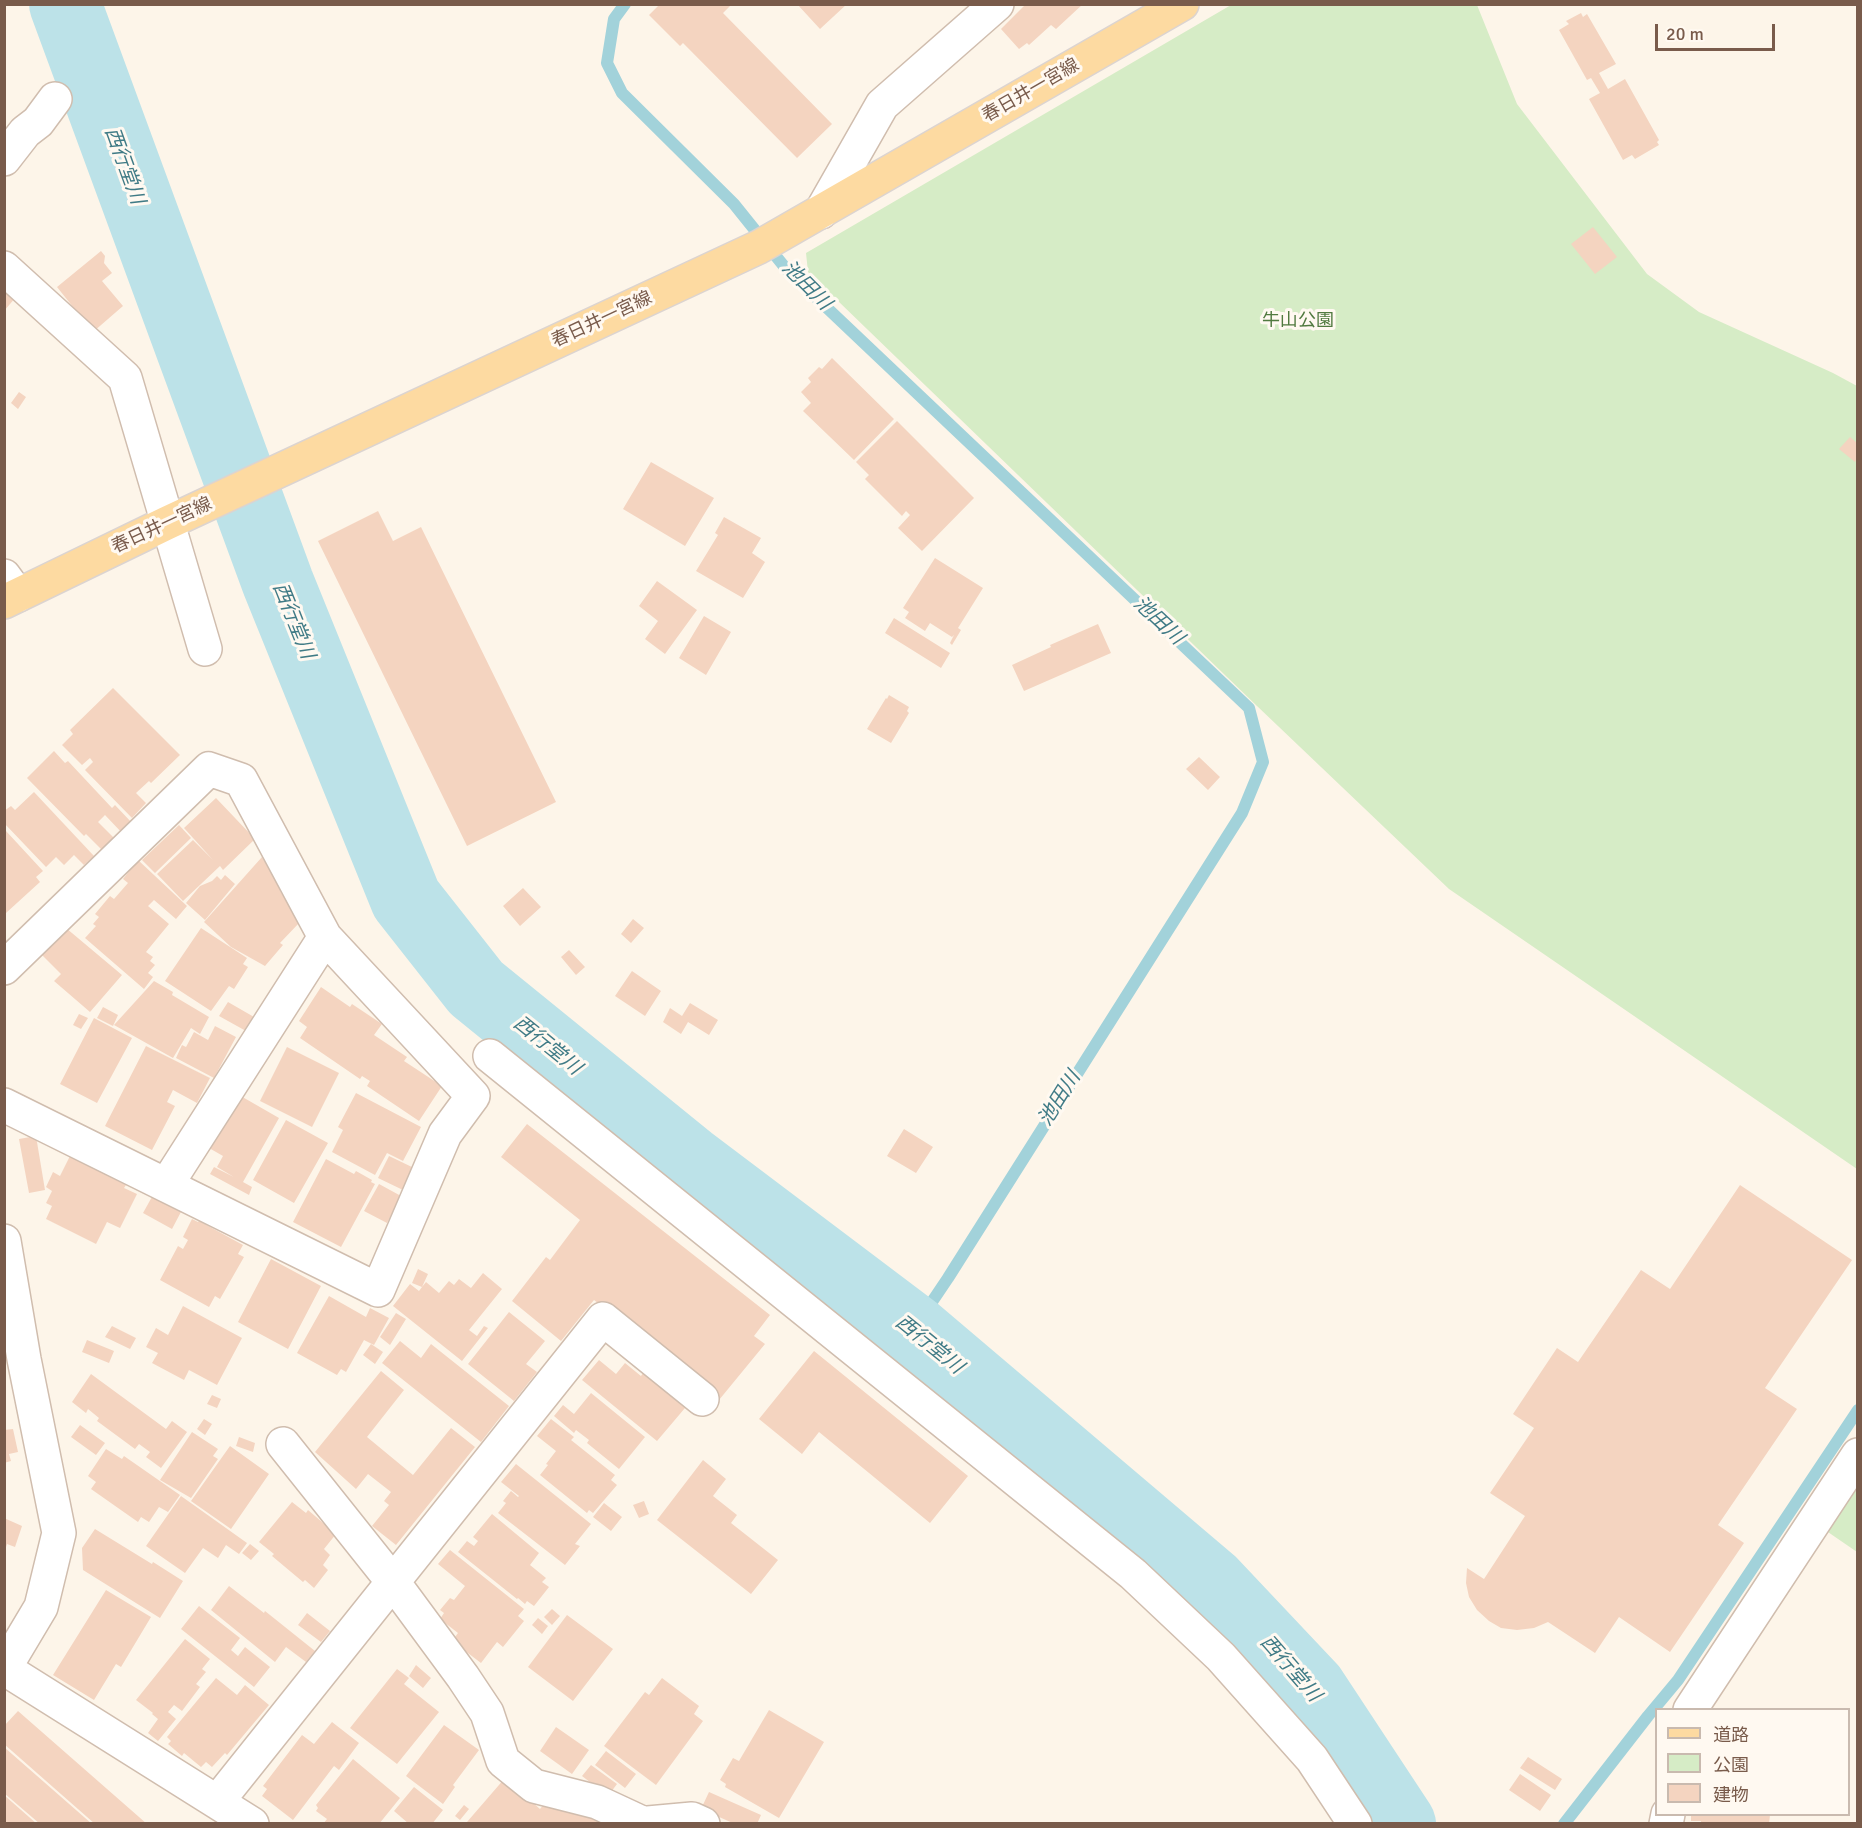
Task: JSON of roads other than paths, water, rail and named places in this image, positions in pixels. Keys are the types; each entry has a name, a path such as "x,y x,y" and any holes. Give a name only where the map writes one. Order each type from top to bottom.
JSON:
{"main road":[{"name":"春日井一宮線","path":"9,591 177,519 759,247 1182,4"}],"street":[{"path":"810,218 882,105 997,4"},
{"path":"4,159 24,132 38,122 55,99"},
{"path":"4,268 125,378 177,519 205,649"},
{"path":"4,968 209,769 241,780 325,937 473,1096 445,1134 378,1290 4,1105"},
{"path":"166,1184 325,937"},
{"path":"490,1056 1132,1574 1221,1657 1289,1733 1312,1759 1355,1824"},
{"path":"4,1241 14,1362 59,1533 41,1607 5,1669 252,1824"},
{"path":"217,1802 603,1319 702,1400"},
{"path":"283,1444 393,1582 463,1677 487,1713 503,1761 534,1786 597,1802 639,1823 692,1819 703,1824"},
{"path":"1691,1708 1857,1455"}],"waterway":[{"name":"西行堂川","path":"65,4 278,583 406,899 476,988 689,1161 913,1330 1211,1583 1311,1689 1400,1824"},
{"name":"池田川","path":"625,4 614,19 607,63 622,93 734,204 787,270 1249,708 1263,762 1242,813 913,1330"},
{"path":"1564,1824 1678,1680 1858,1410"}],"park label":[{"name":"牛山公園","path":"1298,321"}]}
